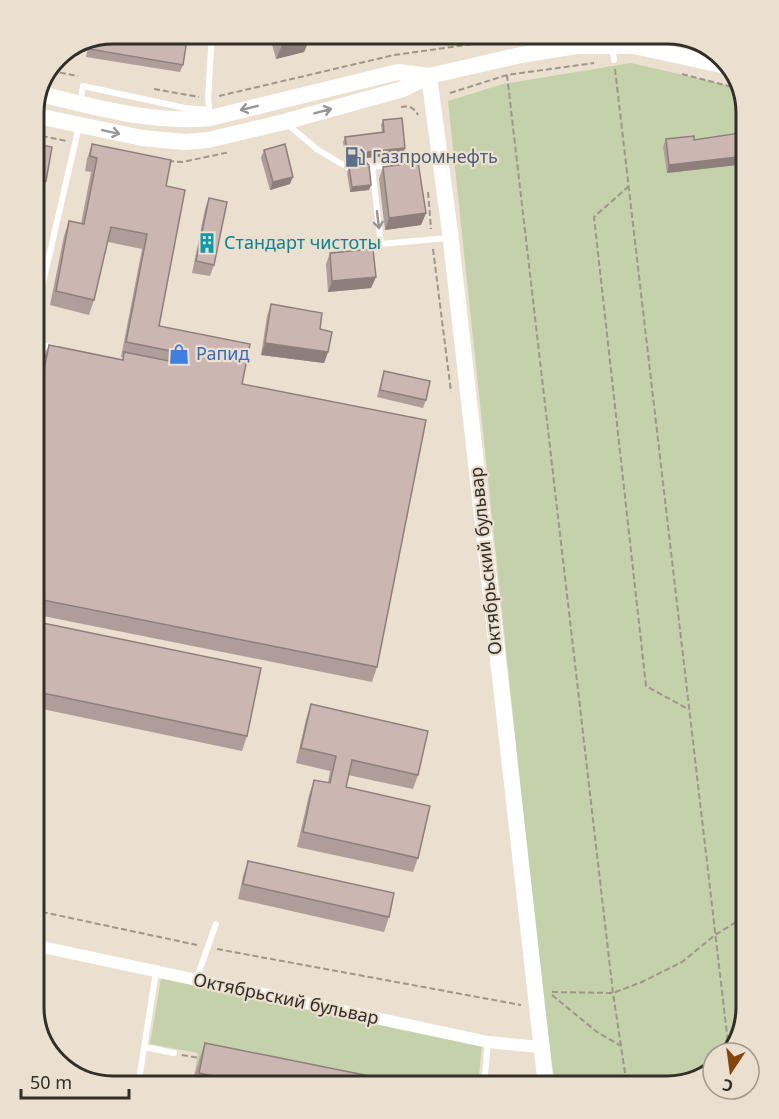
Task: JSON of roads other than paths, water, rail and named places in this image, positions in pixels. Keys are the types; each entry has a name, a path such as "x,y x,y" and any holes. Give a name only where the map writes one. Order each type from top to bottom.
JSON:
{"main road":[{"path":"44,117 142,138 185,142 208,140 284,122 403,89 429,76 521,55 576,46 634,46 715,64"},
{"path":"46,95 80,104 166,119 210,114 398,72 429,76"},
{"name":"Октябрьский бульвар","path":"429,76 450,238 544,1076"}],"street":[{"name":"Октябрьский бульвар","path":"44,947 488,1042 540,1047"}],"lane":[{"path":"210,114 208,99 211,44"},
{"path":"284,122 318,150 346,167"},
{"path":"44,278 79,125"},
{"path":"440,158 369,166 381,244 450,238"},
{"path":"44,346 66,351"},
{"path":"195,980 216,924"},
{"path":"140,1075 156,972"},
{"path":"485,1076 488,1042"},
{"path":"144,1047 174,1053"}],"place":[{"name":"Газпромнефть","path":"355,157"},
{"name":"Стандарт чистоты","path":"207,243"},
{"name":"Рапид","path":"179,354"}]}
